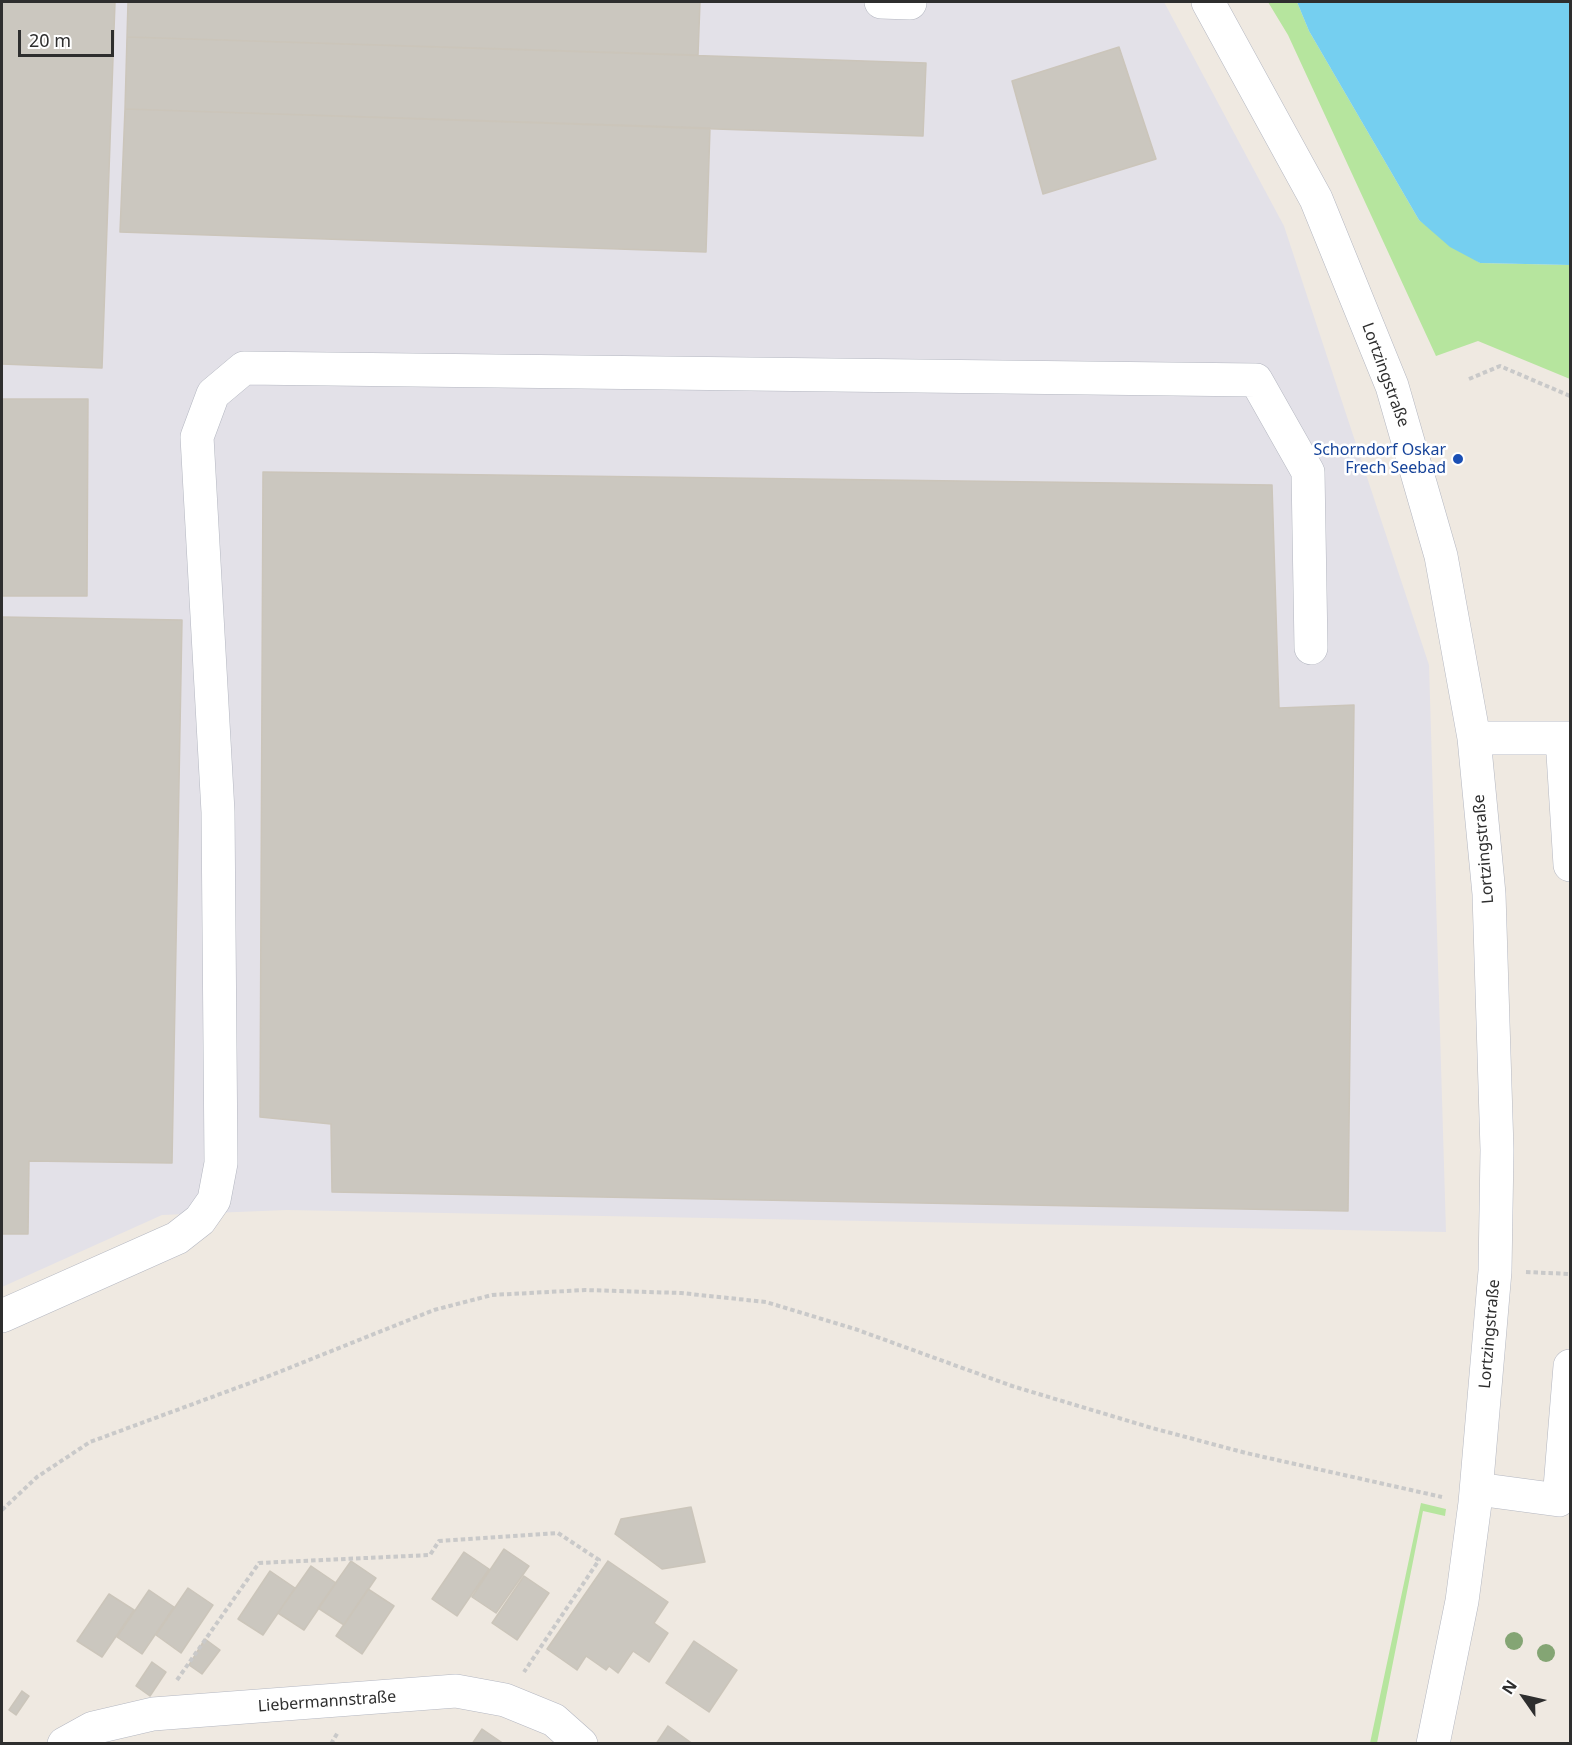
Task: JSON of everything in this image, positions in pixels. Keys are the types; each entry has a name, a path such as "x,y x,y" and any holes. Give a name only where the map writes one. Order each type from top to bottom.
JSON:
{"street":[{"name":"Lortzingstraße","path":"1208,2 1316,199 1392,386 1441,556 1474,738 1489,894 1497,1150 1495,1271 1476,1496 1462,1601 1433,1743"},
{"path":"2,1316 177,1238 200,1220 214,1200 220,1163 218,812 197,437 213,394 244,368 1256,380 1308,472 1311,648"},
{"path":"1474,738 1566,738 1570,865"},
{"path":"1476,1496 1559,1500 1570,1366"},
{"name":"Liebermannstraße","path":"64,1743 93,1728 153,1714 456,1691 505,1700 554,1720 581,1743"}],"path":[{"path":"1469,379 1500,366 1570,396"},
{"path":"1495,1271 1570,1275"},
{"path":"2,1510 37,1477 90,1442 269,1376 434,1310 492,1294 585,1290 681,1293 766,1302 855,1329 1012,1386 1152,1428 1258,1456 1476,1496"},
{"path":"153,1714 259,1563 430,1555 439,1541 558,1533 599,1560 505,1700"}],"shaded area":[{"path":"2,2 1164,2 1284,226 1429,665 1446,1232 287,1210 162,1215 2,1287"}],"green space":[{"path":"1268,2 1297,2 1309,31 1419,220 1480,263 1570,265 1570,379 1478,341 1436,356 1288,35"},
{"path":"1421,1503 1446,1509 1445,1516 1423,1511 1377,1743 1370,1743"}],"water":[{"path":"1297,2 1570,2 1570,265 1480,263 1450,247 1419,220 1309,31"}],"building":[{"path":"2,2 115,2 102,368 2,364"},
{"path":"128,2 700,2 698,55 127,37"},
{"path":"127,37 926,63 923,136 125,109"},
{"path":"1119,47 1156,159 1043,194 1012,81"},
{"path":"125,109 710,128 706,252 120,232"},
{"path":"2,399 88,399 87,596 2,596"},
{"path":"263,472 1272,485 1279,708 1354,705 1348,1211 332,1192 331,1124 260,1117"},
{"path":"2,617 182,620 172,1163 29,1161 28,1234 2,1234"},
{"path":"691,1507 705,1562 662,1569 615,1534 621,1519"},
{"path":"504,1549 529,1566 496,1613 472,1597"},
{"path":"464,1552 489,1569 457,1616 432,1599"},
{"path":"351,1561 376,1578 344,1625 318,1608"},
{"path":"608,1561 668,1602 654,1623 668,1633 649,1662 633,1651 618,1673 609,1666 606,1670 586,1656 577,1670 547,1649"},
{"path":"311,1566 336,1583 304,1630 278,1613"},
{"path":"270,1571 295,1588 263,1635 238,1619"},
{"path":"524,1576 549,1593 517,1640 492,1623"},
{"path":"188,1588 213,1605 181,1653 156,1635"},
{"path":"368,1589 394,1606 362,1654 336,1636"},
{"path":"149,1590 174,1607 142,1654 117,1637"},
{"path":"109,1594 134,1610 102,1657 77,1641"},
{"path":"205,1639 220,1650 202,1674 189,1665"},
{"path":"694,1641 737,1670 709,1712 666,1683"},
{"path":"152,1662 166,1672 150,1696 136,1686"},
{"path":"22,1691 29,1696 16,1715 9,1710"},
{"path":"668,1726 693,1744 656,1744"},
{"path":"482,1729 504,1744 472,1744"}],"place":[{"name":"Schorndorf Oskar Frech Seebad","path":"1458,459"}]}
